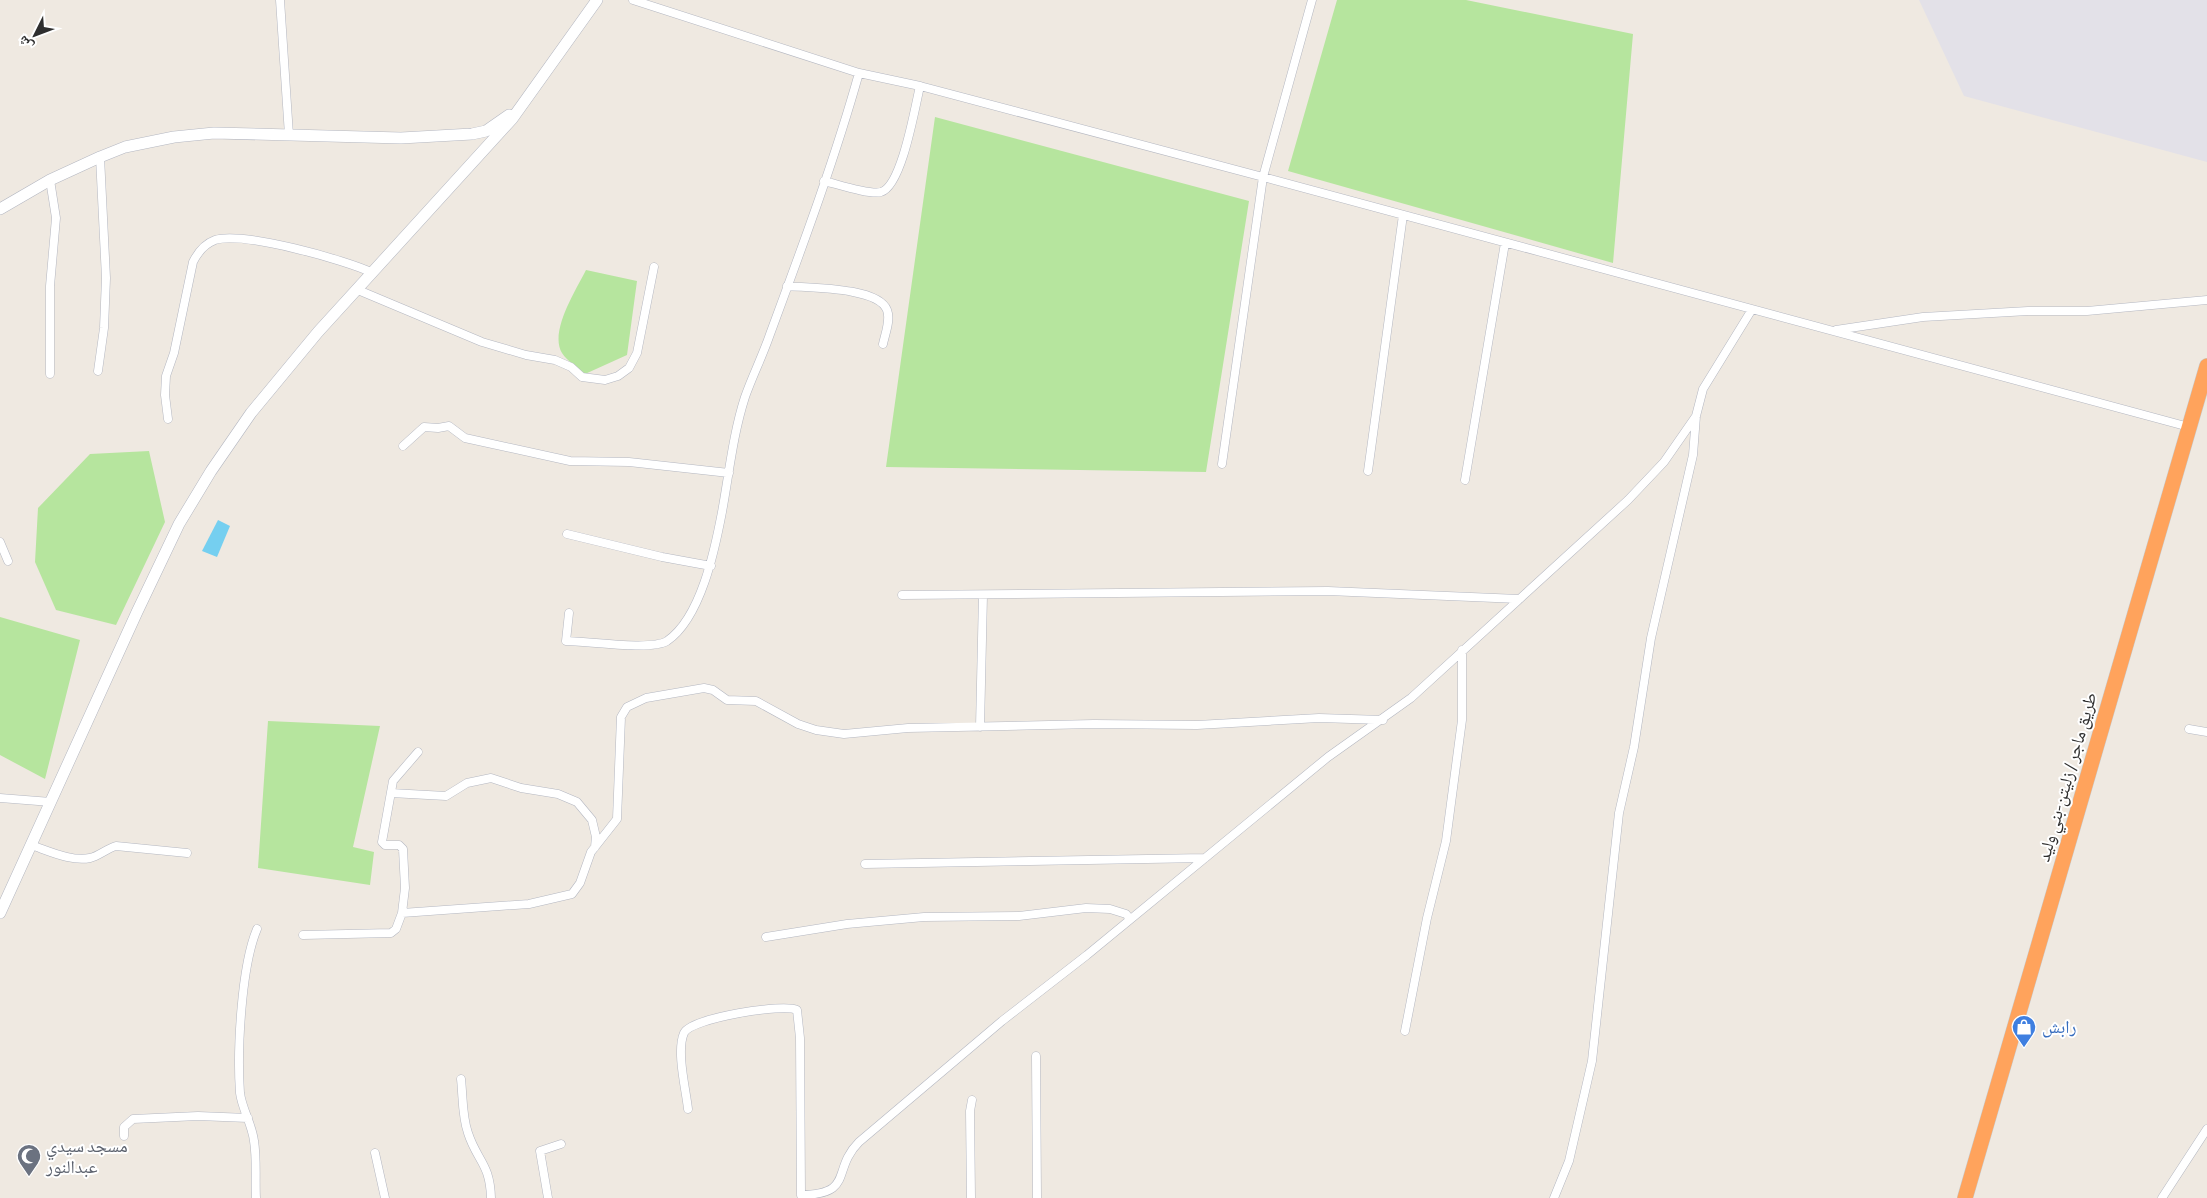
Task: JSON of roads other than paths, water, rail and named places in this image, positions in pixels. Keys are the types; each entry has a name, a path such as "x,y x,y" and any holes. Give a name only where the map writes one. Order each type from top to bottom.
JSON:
{"highway":[{"name":"طريق ماجر / زليتن-بني وليد","path":"1965,1198 2207,366"}],"street":[{"path":"280,0 290,135"},
{"path":"0,913 137,612 195,495 251,413 318,332 505,127 596,0"},
{"path":"633,0 859,73 920,86 1263,177 2189,427"},
{"path":"1222,464 1263,177 1312,0"},
{"path":"569,614 566,641 658,644 673,636 689,616 711,566 728,473 745,396 787,286 859,73"},
{"path":"824,181 880,192 888,188 901,162 920,86"},
{"path":"0,209 50,180 100,157 139,144 194,134 402,138 482,133 519,108"},
{"path":"98,371 104,328 106,278 100,157"},
{"path":"50,180 56,218 50,286 50,374"},
{"path":"1368,471 1403,215"},
{"path":"168,419 165,396 166,376 176,345 194,261 201,248 215,240 231,238 267,243 353,264 373,273"},
{"path":"1466,480 1505,243"},
{"path":"358,290 474,340 526,355 556,360 571,367 582,377 604,380 618,376 629,368 636,353 654,267"},
{"path":"787,286 860,293 880,300 886,307 888,316 883,344"},
{"path":"1831,331 1923,317 2028,311 2087,311 2207,300"},
{"path":"1554,1198 1569,1161 1592,1061 1620,813 1634,747 1651,638 1692,455 1696,416 1703,389 1751,310"},
{"path":"688,1109 682,1061 682,1042 686,1030 723,1015 784,1008 797,1010 800,1038 802,1197 820,1194 833,1189 841,1179 846,1158 858,1142 1002,1020 1130,919 1328,757 1383,720 1411,698 1628,500 1664,462 1696,416"},
{"path":"403,446 424,427 438,428 449,426 460,437 484,444 570,461 629,462 728,473"},
{"path":"566,534 662,557 711,566"},
{"path":"0,542 8,561"},
{"path":"902,596 1328,591 1519,599"},
{"path":"980,727 983,595"},
{"path":"1405,1031 1427,918 1446,841 1462,720 1462,650"},
{"path":"402,913 529,904 568,897 577,889 595,847 617,818 621,717 627,707 646,698 704,688 713,690 727,700 756,700 798,724 816,730 844,734 908,728 1094,724 1197,725 1319,718 1383,720"},
{"path":"2190,729 2207,732"},
{"path":"303,935 391,933 396,929 402,913 405,888 403,848 399,845 384,845 382,842 390,793 395,778 412,762 418,752"},
{"path":"390,793 446,796 467,783 491,778 521,788 558,794 577,802 592,820 596,837 595,847"},
{"path":"0,798 51,802"},
{"path":"31,846 80,859 93,857 116,846 187,853"},
{"path":"865,864 1205,858"},
{"path":"766,937 847,924 924,917 1019,916 1086,908 1110,909 1126,914 1130,919"},
{"path":"256,1198 254,1142 240,1094 241,1020 249,956 257,930"},
{"path":"1036,1056 1037,1198"},
{"path":"461,1079 468,1136 488,1173 491,1198"},
{"path":"971,1198 970,1111 972,1100"},
{"path":"124,1136 124,1127 133,1118 198,1116 248,1118"},
{"path":"2162,1198 2207,1128"},
{"path":"548,1198 540,1151 561,1144"},
{"path":"375,1153 385,1198"}],"water":[{"path":"218,520 230,526 217,557 202,551"}],"place":[{"name":"رابش","path":"2024,1048"},
{"name":"مسجد سيدي عبدالنور","path":"29,1177"}]}
